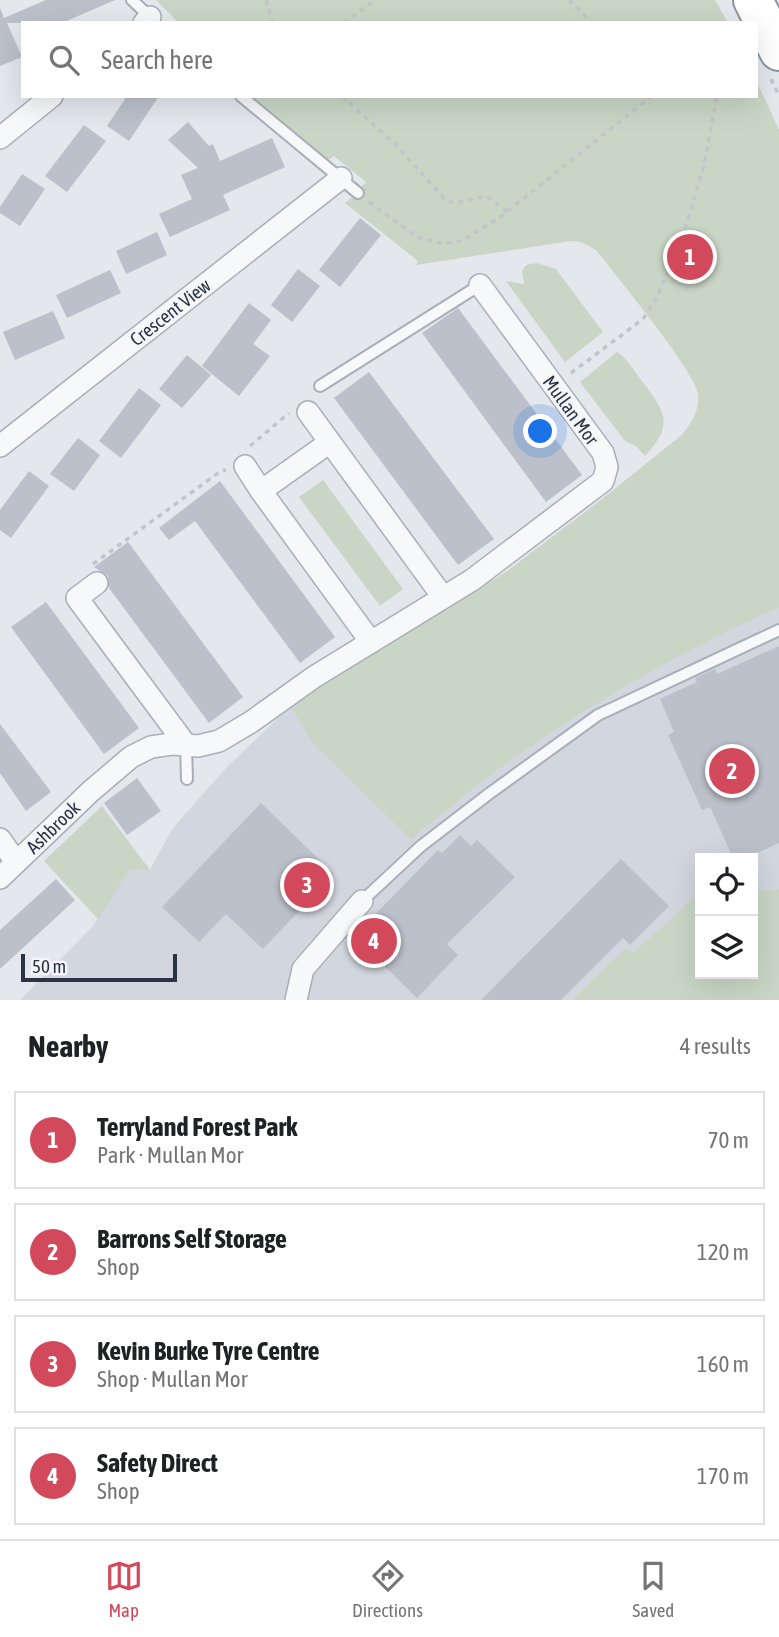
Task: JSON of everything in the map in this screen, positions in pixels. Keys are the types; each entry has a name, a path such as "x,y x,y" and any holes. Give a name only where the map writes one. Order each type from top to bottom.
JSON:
{"highway":[{"path":"753,0 779,51"}],"street":[{"path":"0,138 50,98"},
{"name":"Crescent View","path":"0,446 341,178"},
{"name":"Mullan Mor","path":"91,791 114,770 142,751 164,745 205,745 219,741 472,580 603,481 607,467 603,453 480,285"},
{"path":"308,412 443,597"},
{"path":"261,491 330,442"},
{"path":"239,461 371,642"},
{"path":"97,583 77,598 186,745"},
{"name":"Ashbrook","path":"0,878 91,791"},
{"name":"Ashbrook","path":"0,839 16,862"},
{"path":"296,1000 303,969 362,901"}],"lane":[{"path":"132,0 150,21"},
{"path":"243,98 358,193"},
{"path":"320,386 480,285"},
{"path":"362,901 421,846 598,715 779,630"},
{"path":"186,745 187,779"}],"path":[{"path":"266,0 272,21"},
{"path":"347,21 374,0"},
{"path":"569,0 590,21"},
{"path":"344,98 391,141 444,198 454,203 487,197 507,212"},
{"path":"358,193 417,237 444,244 461,241 507,212 650,98"},
{"path":"578,367 643,319 656,299 683,236 704,165 717,98"},
{"path":"97,583 91,567 94,561 239,461 320,386"},
{"path":"221,471 239,461"}],"shaded area":[{"path":"779,388 779,889 758,891 758,853 695,853 695,897 632,954 626,947 572,1000 20,1000 93,926 130,869 150,870 172,829 226,768 290,706 506,572 683,434"}],"green space":[{"path":"156,0 715,0 727,21 177,21"},
{"path":"758,84 779,130 779,607 677,657 579,715 489,776 411,839 315,746 290,706 506,572 601,500 683,434 697,410 698,394 694,382 670,345 597,251 571,241 416,265 418,261 345,203 361,190 366,182 334,156 327,161 250,98 758,98"},
{"path":"537,263 556,269 603,332 565,362 506,281 524,284 522,271 526,265"},
{"path":"617,352 627,361 661,410 663,426 660,435 645,456 636,446 625,441 580,382"},
{"path":"323,480 403,589 380,606 299,497"},
{"path":"102,806 150,870 130,869 98,919 44,861"},
{"path":"779,889 779,1000 572,1000 626,947 633,953 695,897 695,979 758,979 758,891"}],"building":[{"path":"46,0 115,0 67,21 7,23 21,57 0,66 0,8 4,18"},
{"path":"126,98 158,98 129,141 107,126"},
{"path":"188,122 209,146 213,144 220,161 272,138 285,167 223,195 230,210 170,237 159,214 192,199 181,175 198,168 168,140"},
{"path":"84,125 106,141 67,192 45,176"},
{"path":"22,174 45,189 20,226 0,213 0,207"},
{"path":"360,218 381,235 340,287 319,270"},
{"path":"157,232 167,255 126,274 116,251"},
{"path":"298,269 320,286 292,322 271,305"},
{"path":"110,270 121,293 67,318 56,295"},
{"path":"249,303 271,320 253,344 270,356 239,396 202,366"},
{"path":"458,308 582,475 546,502 422,333"},
{"path":"53,311 65,338 15,360 3,332"},
{"path":"187,355 211,375 182,408 159,389"},
{"path":"369,372 494,539 458,565 334,398"},
{"path":"139,388 161,405 121,458 99,441"},
{"path":"78,438 100,455 74,491 50,474"},
{"path":"29,471 49,486 11,538 0,530 0,510"},
{"path":"220,481 335,637 300,663 195,521 169,540 159,528"},
{"path":"128,542 243,697 209,723 109,588 108,576 94,567"},
{"path":"46,602 139,728 104,754 11,627"},
{"path":"779,646 779,843 757,853 731,853 710,807 702,810 668,735 674,732 660,699 697,682 695,678 715,669 717,674"},
{"path":"0,724 51,792 26,811 0,773"},
{"path":"137,778 161,811 127,835 104,803"},
{"path":"261,803 334,874 263,949 226,914 199,942 162,907"},
{"path":"460,835 471,846 477,840 515,877 447,944 458,955 417,998 354,936 438,850 442,853"},
{"path":"621,859 669,906 630,945 623,938 561,1000 481,1000"},
{"path":"56,879 75,900 0,969 0,930"}],"place":[{"name":"Terryland Forest Park","path":"690,257"},
{"name":"Barrons Self Storage","path":"732,771"},
{"name":"Kevin Burke Tyre Centre","path":"307,885"},
{"name":"Safety Direct","path":"374,941"}]}
